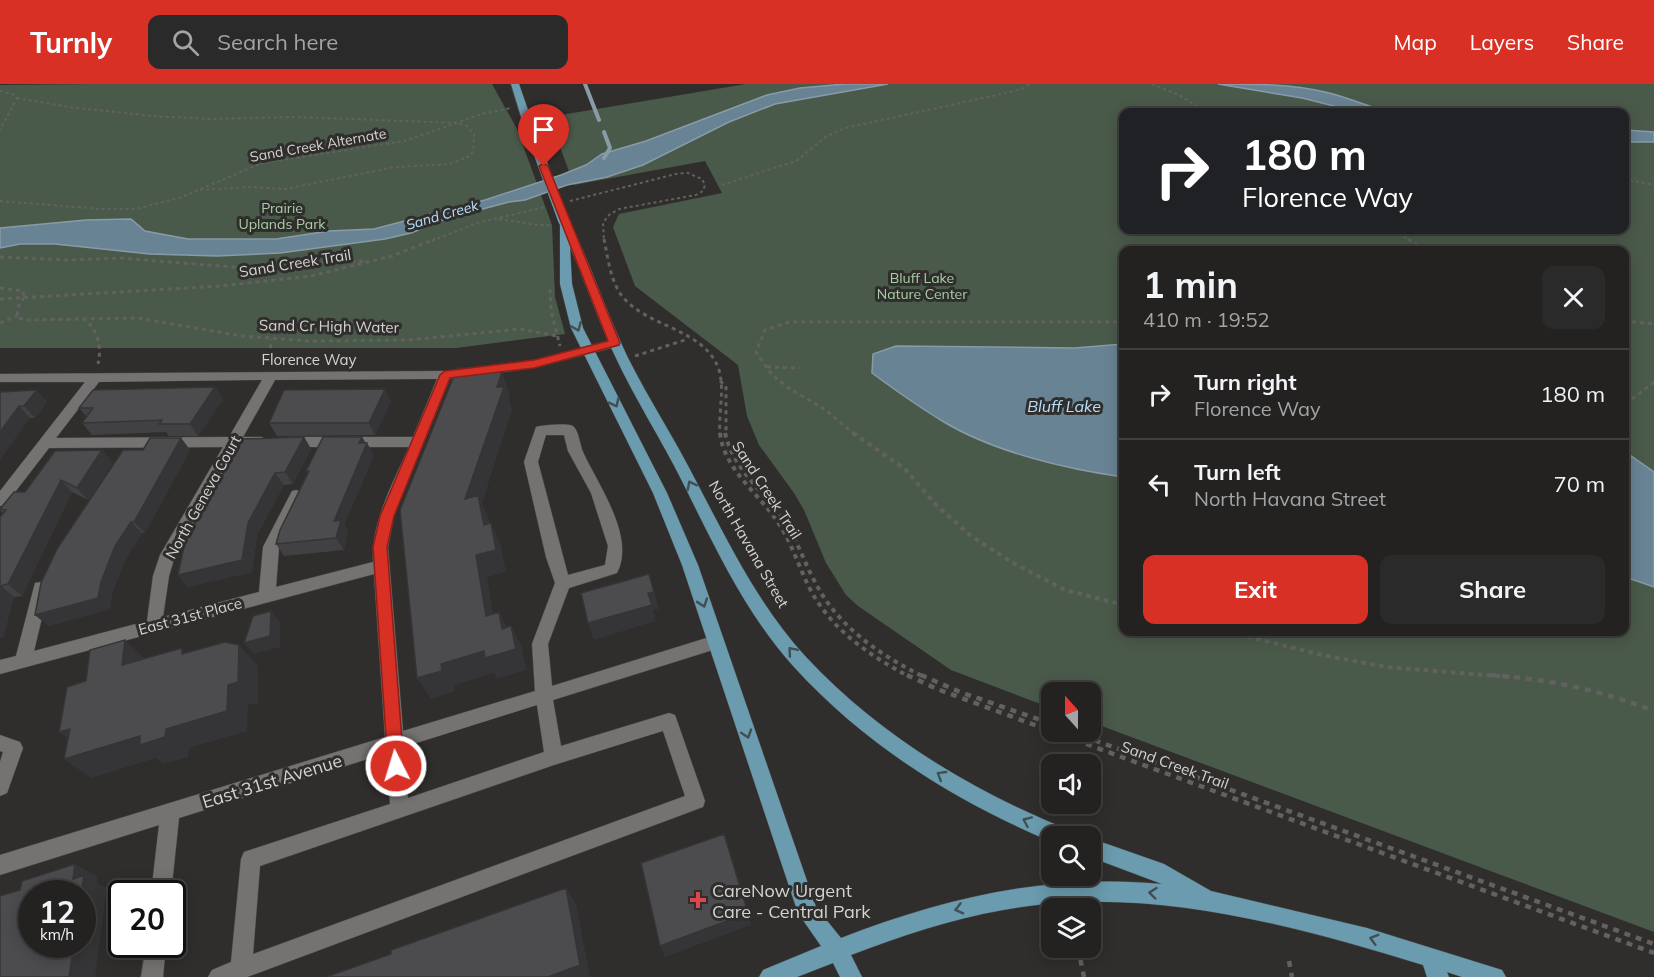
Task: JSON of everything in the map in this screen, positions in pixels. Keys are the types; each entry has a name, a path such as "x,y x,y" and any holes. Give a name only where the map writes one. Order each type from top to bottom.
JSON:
{"main road":[{"name":"North Havana Street","path":"514,84 558,222 615,343 743,580 773,628 801,662 868,726 916,760 992,804 1041,827"},
{"name":"North Havana Street","path":"558,222 569,301 577,328 660,493 690,565 808,912 838,951 851,977"},
{"path":"1101,851 1157,871 1211,901"},
{"path":"770,977 927,918 1009,899 1079,892 1141,892 1211,901 1366,937 1495,977"},
{"path":"1430,956 1438,977"}],"street":[{"name":"Florence Way","path":"0,378 445,375 515,368 615,343"},
{"name":"North Geneva Court","path":"154,626 161,576 168,555 272,375"},
{"path":"400,810 380,547 387,516 445,375"},
{"path":"0,501 96,377"},
{"path":"554,757 544,696 540,644 563,583 554,557 531,462 541,430 569,430 575,451 598,493 616,546 612,569 563,583"},
{"path":"123,462 136,442"},
{"path":"45,443 234,442 322,447 418,442"},
{"path":"267,596 271,547 303,484"},
{"name":"East 31st Place","path":"0,667 380,566"},
{"path":"23,661 42,586 48,576"},
{"name":"East 31st Avenue","path":"0,865 716,642"},
{"path":"219,977 241,969 696,801 669,721 554,757 251,859 241,969"},
{"path":"0,743 14,748 0,787"},
{"path":"163,880 170,813"},
{"path":"153,977 155,958"}],"path":[{"path":"722,185 796,161 828,135 845,128 1022,89 1029,84"},
{"path":"1152,84 1179,95 1200,108"},
{"path":"0,91 8,92 17,99 152,116 209,119 295,117 437,124 460,122 466,125 474,135 473,151 463,160 450,164 395,167 285,189 200,190"},
{"path":"0,130 17,99"},
{"name":"Sand Creek Alternate","path":"0,201 125,210 160,204 200,190 241,170 262,163 405,141 460,122 512,108"},
{"name":"Sand Creek Trail","path":"563,203 676,174 688,173 702,179 705,185 703,191 696,195 608,213 601,228 617,289 634,308 688,339 711,356 717,367 720,381 719,430 728,456 744,482 783,530 814,597 845,633 869,654 898,672 937,689 1654,953"},
{"path":"1629,180 1654,185"},
{"name":"Sand Creek Trail","path":"0,299 176,289 275,281 322,274 376,261 412,249 464,226 552,205"},
{"path":"495,218 516,220 535,226 558,222"},
{"path":"1400,234 1419,246"},
{"path":"0,257 66,260 120,258 233,267 376,261"},
{"path":"0,288 23,291 24,297 18,308 17,316 0,323"},
{"name":"Sand Cr High Water","path":"17,316 26,322 82,318 156,320 235,335 324,341 434,338 514,328 546,332 557,338"},
{"path":"82,318 93,328 98,340 99,359 96,377"},
{"path":"1629,321 1654,324"},
{"path":"1119,322 789,322 769,326 760,333 756,352 772,375 790,389 826,410 850,431 906,469 936,505 971,536 1013,563 1065,590 1119,604"},
{"path":"271,338 270,352 263,366 272,375"},
{"path":"640,355 688,339"},
{"path":"766,367 800,368"},
{"path":"720,381 726,386 725,430 732,453 754,485 783,518 815,585 845,623 863,640 912,671 1041,720"},
{"path":"1632,399 1654,382"},
{"path":"1246,636 1322,655 1386,667 1528,678 1613,695 1654,711"},
{"path":"1099,742 1654,944"},
{"path":"1497,888 1497,897"},
{"path":"1080,958 1084,977"},
{"path":"1289,961 1292,977"}],"green space":[{"name":"Prairie Uplands Park","path":"492,84 517,129 552,225 555,297 565,334 456,348 0,348 0,85"},
{"name":"Bluff Lake Nature Center","path":"746,84 1654,84 1654,932 1101,726 1101,682 1041,682 1041,704 951,670 858,606 846,595 826,563 804,510 759,445 747,416 738,365 635,286 613,227 619,214 722,193 705,161 574,185 549,117"}],"water":[{"name":"Sand Creek","path":"845,84 888,84 775,104 729,122 643,165 607,177 567,185 525,200 445,219 411,233 385,239 280,253 217,256 150,254 55,244 20,244 0,248 0,228 86,220 131,219 145,231 188,239 276,239 329,231 374,229 485,200 561,175 586,165 602,154 646,141 767,95 800,88"},
{"path":"1218,84 1299,87 1341,96 1376,108 1342,108 1302,98"},
{"path":"1629,130 1654,132 1654,142 1629,142"},
{"name":"Bluff Lake","path":"1119,344 1119,476 1054,464 985,442 944,422 872,373 873,354 896,346 1074,348"},
{"path":"1629,454 1654,472 1654,587 1629,578"}],"building":[{"path":"457,368 481,368 480,370 502,372 497,387 504,387 465,499 478,495 484,525 491,523 496,550 476,555 486,616 499,612 502,629 511,626 516,649 485,658 484,651 441,664 442,671 417,678 400,510"},
{"path":"215,387 190,424 159,424 162,420 82,423 93,408 79,408 93,390"},
{"path":"385,389 369,423 269,423 284,390"},
{"path":"37,390 24,406 19,406 0,432 0,392"},
{"path":"304,437 285,472 275,473 248,523 242,560 178,575 187,532 190,532 243,439"},
{"path":"323,437 362,437 359,443 367,443 334,521 341,520 336,538 276,544 280,530"},
{"path":"150,438 181,438 134,522 131,522 115,546 101,582 98,598 35,615 41,583 57,549 123,450 143,450"},
{"path":"102,450 77,488 61,480 8,584 0,586 0,517 6,510 0,509 14,492 25,492 55,451"},
{"path":"649,574 654,592 648,593 652,605 588,623 581,593"},
{"path":"271,611 270,636 244,643 253,616"},
{"path":"125,640 122,665 182,648 182,654 225,642 239,645 238,682 228,685 227,711 166,729 165,737 140,745 140,736 64,759 70,729 59,732 67,687 86,681 90,650"},
{"name":"CareNow Urgent Care - Central Park","path":"724,834 748,913 660,946 641,863"},
{"path":"75,864 73,879 84,875 83,880 25,880"},
{"path":"566,888 580,965 548,977 326,977 391,954 391,950"},
{"path":"18,891 18,958 72,958 69,977 0,977 0,896"}],"waterway":[{"path":"585,84 599,120"},
{"path":"604,132 610,148 604,158"}],"place":[{"name":"CareNow Urgent Care - Central Park","path":"698,900"}],"route":[{"path":"396,766 380,547 387,516 445,375 534,364 615,343 544,166"}]}
